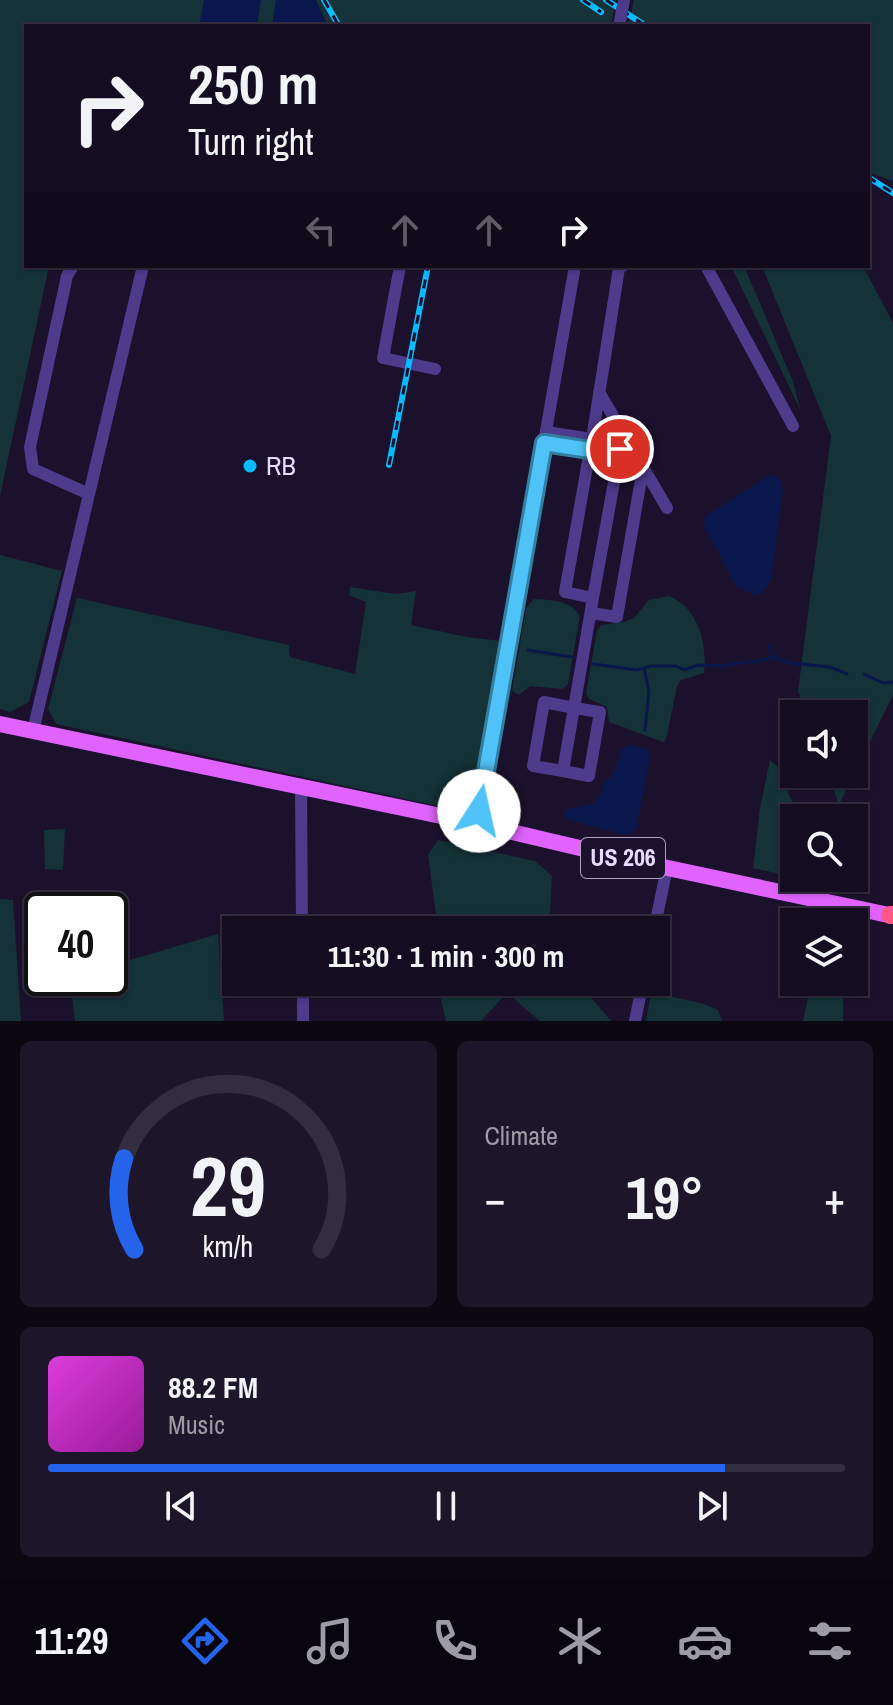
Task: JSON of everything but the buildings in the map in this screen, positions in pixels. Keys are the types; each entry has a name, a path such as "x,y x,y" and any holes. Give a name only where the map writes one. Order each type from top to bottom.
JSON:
{"main road":[{"name":"US 206","path":"0,724 892,915"}],"street":[{"path":"619,24 624,0"},
{"path":"72,268 67,276 30,447 33,469 89,494"},
{"path":"33,731 143,268"},
{"path":"400,268 383,358 435,369"},
{"path":"477,824 575,268"},
{"path":"593,598 565,592 592,445 619,268"},
{"path":"707,268 793,426"},
{"path":"599,392 627,450 643,468 667,508"},
{"path":"545,438 627,450"},
{"path":"563,771 593,598 627,450"},
{"path":"591,613 617,617 643,468"},
{"path":"544,702 574,708 600,712 589,776 533,766 544,702"},
{"path":"301,787 302,916"},
{"path":"657,916 667,868"},
{"path":"303,996 303,1021"},
{"path":"635,1021 640,996"}],"green space":[{"path":"0,0 616,0 611,24 24,24 24,268 49,268 0,496"},
{"path":"634,0 893,0 893,181 870,173 870,24 628,24"},
{"path":"732,268 745,268 792,379 801,411"},
{"path":"763,268 864,268 893,323 893,695 868,746 868,700 802,700 798,691 831,436"},
{"path":"0,555 62,571 29,702 10,712 0,709"},
{"path":"350,587 395,594 416,591 411,625 502,641 471,813 56,724 48,709 77,598 289,645 290,657 355,674 366,602 349,595"},
{"path":"669,596 688,609 694,618 702,639 705,662 704,673 681,680 677,686 666,740 663,742 609,722 607,707 589,699 586,693 597,631 601,625 634,618 649,600"},
{"path":"534,599 566,604 580,616 568,684 562,689 530,686 519,695 512,691 526,608"},
{"path":"770,760 780,773 780,788 786,788 793,804 780,804 780,874 753,868 760,808"},
{"path":"833,788 847,788 839,804"},
{"path":"65,829 63,870 45,869 44,830"},
{"path":"438,840 535,861 552,876 550,916 436,916 428,855"},
{"path":"0,899 13,900 21,1021 0,1021"},
{"path":"218,934 224,1021 75,1021 72,996 128,996 128,961"},
{"path":"440,996 504,996 481,1021 446,1021"},
{"path":"511,996 590,996 611,1021 540,1021"},
{"path":"650,996 669,996 718,1010 722,1021 646,1021"},
{"path":"808,996 843,996 843,1021 803,1021"}],"shaded area":[{"path":"204,0 261,0 257,24 199,24"},
{"path":"276,0 316,0 327,24 272,24"},
{"path":"770,475 780,478 783,490 771,579 766,589 756,596 736,586 704,526 706,516"},
{"path":"630,745 647,749 650,756 636,830 625,835 566,819 564,815 568,809 595,803 604,783 614,773 622,749"}],"waterway":[{"path":"769,647 773,657"},
{"path":"528,650 571,657"},
{"path":"593,664 637,670 651,666 676,666 684,670 699,665 725,666 773,657 790,663 830,667 847,674"},
{"path":"644,668 649,691 645,730"},
{"path":"864,674 883,683 893,682"}],"railway":[{"path":"324,0 338,24"},
{"path":"583,0 601,12"},
{"path":"606,0 643,24"},
{"path":"870,178 893,193"},
{"path":"389,465 428,268"}],"place":[{"name":"RB","path":"250,466"}],"route":[{"path":"479,811 544,443 590,450 595,446 620,449"}]}
